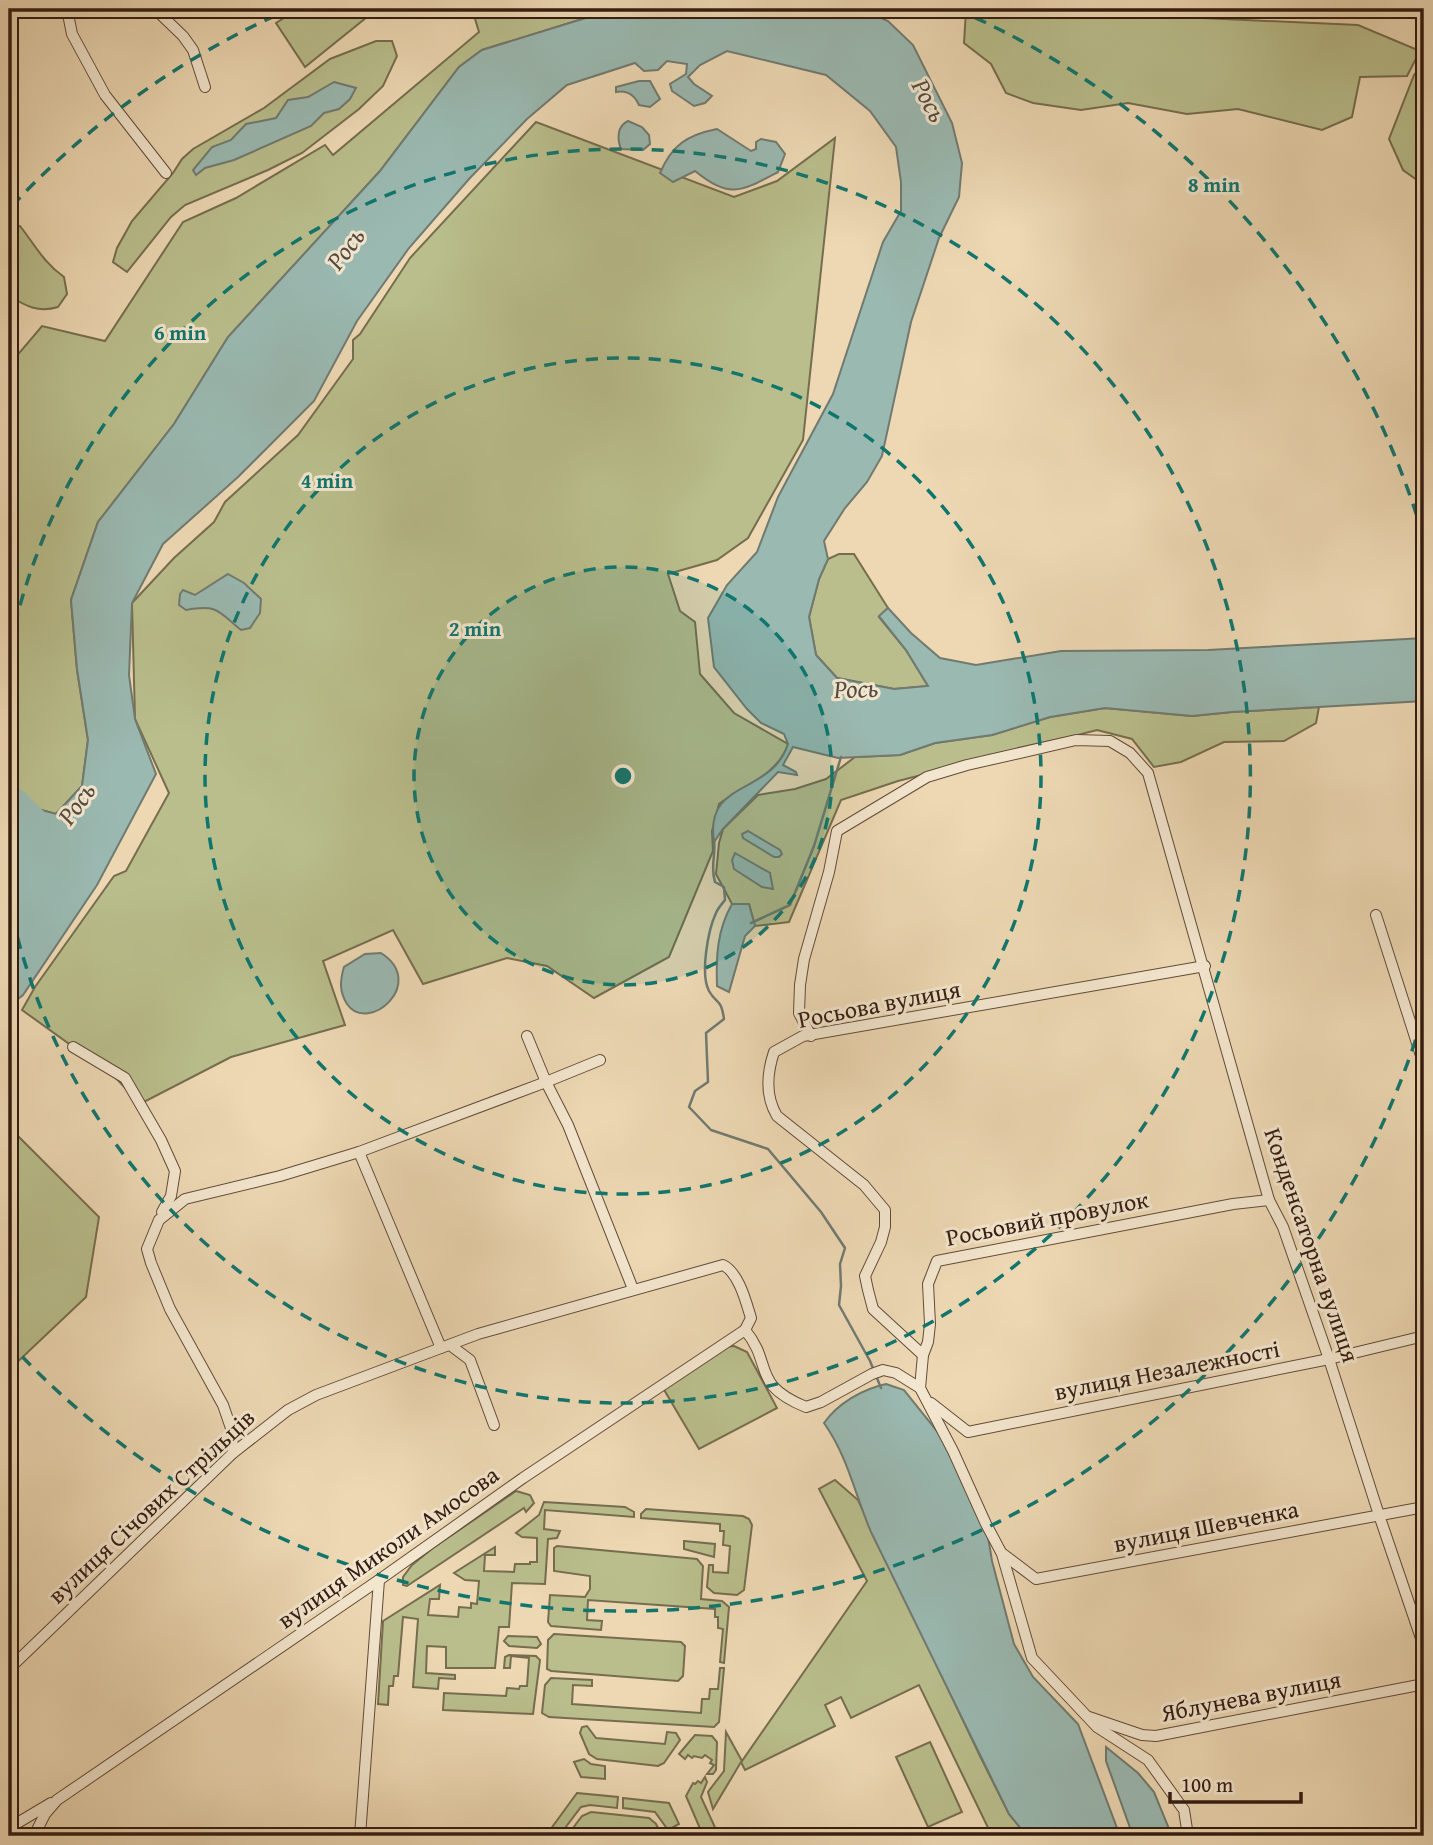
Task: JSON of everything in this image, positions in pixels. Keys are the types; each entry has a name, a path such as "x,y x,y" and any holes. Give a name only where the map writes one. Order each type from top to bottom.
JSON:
{"street":[{"path":"67,9 72,34 105,95 166,173"},
{"path":"155,9 183,36 193,50 205,87"},
{"name":"Конденсаторна вулиця","path":"811,1036 799,1013 800,985 804,959 837,831 927,777 967,765 1076,740 1110,741 1130,753 1148,772 1269,1200 1283,1227 1329,1359 1424,1647"},
{"path":"1376,915 1424,1065"},
{"name":"Росьова вулиця","path":"923,1354 873,1309 865,1276 881,1242 885,1227 884,1210 864,1185 777,1116 772,1107 768,1083 769,1066 774,1052 803,1036 1205,966"},
{"path":"527,1036 546,1083 569,1125 633,1289"},
{"path":"74,1047 125,1078 161,1140 175,1171 171,1196 147,1249 170,1309 223,1405 232,1431 233,1453"},
{"path":"159,1220 185,1199 359,1153 600,1060"},
{"path":"359,1153 445,1346 470,1360 494,1425"},
{"name":"Росьовий провулок","path":"920,1388 923,1354 928,1342 930,1324 928,1284 937,1261 1233,1204 1269,1200"},
{"name":"вулиця Січових Стрільців","path":"9,1669 233,1453 288,1410 316,1395 478,1334 718,1265 729,1268 748,1310 751,1318 745,1330"},
{"path":"745,1330 752,1338 768,1383 778,1393 806,1407 876,1373 896,1373 920,1388 1002,1554 1032,1658 1097,1727 1148,1760 1184,1810 1188,1836"},
{"name":"вулиця Миколи Амосова","path":"9,1828 57,1800 523,1478 745,1330"},
{"name":"вулиця Незалежності","path":"928,1401 968,1432 1329,1359 1424,1336"},
{"name":"вулиця Шевченка","path":"1002,1554 1036,1579 1424,1507"},
{"path":"360,1836 379,1580"},
{"name":"Яблунева вулиця","path":"1088,1717 1142,1735 1156,1736 1424,1684"},
{"name":"вулиця Миколи Амосова","path":"34,1836 45,1814 57,1800"}],"green space":[{"path":"298,9 377,9 305,67 276,23"},
{"path":"472,9 609,9 482,50 459,67 380,171 228,337 174,424 98,522 71,600 77,670 88,740 82,786 56,814 34,808 9,815 9,365 42,326 105,341 183,222 236,198 325,145 333,155 479,32"},
{"path":"966,10 1149,12 1202,18 1358,25 1420,51 1407,76 1360,77 1352,117 1322,130 1238,109 1187,114 1128,103 1081,110 1033,103 1006,93 991,64 964,43"},
{"path":"376,41 392,41 397,56 383,86 359,109 302,153 185,205 171,217 127,272 113,262 117,248 132,221 193,149 264,108 330,59"},
{"path":"1424,63 1424,185 1403,170 1389,139 1414,75"},
{"path":"536,122 734,197 777,181 835,138 803,440 748,538 717,560 668,574 680,611 695,622 700,674 734,713 788,744 783,755 768,772 719,804 712,831 713,851 669,957 594,998 547,966 507,958 423,984 393,930 323,961 345,1025 231,1057 140,1104 115,1077 22,1010 35,987 114,876 126,871 169,793 135,719 132,603 174,558 214,522 225,502 298,435 353,359 353,340 360,334 410,258"},
{"path":"20,226 45,260 64,277 67,294 58,307 32,307 9,296 9,228"},
{"path":"839,554 854,554 888,608 879,617 906,650 928,686 894,689 837,678 816,655 809,617 819,579 828,559"},
{"path":"1319,707 1316,723 1284,741 1224,742 1181,762 1154,767 1132,739 1097,730 898,781 841,800 789,922 755,926 749,904 732,904 716,874 723,829 758,795 795,789 826,779 855,757 900,755 935,743 992,735 1050,717 1105,708 1192,716"},
{"path":"9,1127 99,1217 86,1297 9,1370"},
{"path":"734,1346 747,1352 777,1408 699,1449 663,1388 725,1347"},
{"path":"835,1480 858,1500 1009,1814 1027,1836 992,1836 919,1685 851,1718 841,1697 825,1705 835,1726 745,1770 741,1762 713,1809 708,1792 724,1771 726,1732 742,1761 867,1581 819,1489"},
{"path":"516,1491 530,1495 534,1503 526,1512 524,1508 407,1586 403,1585 403,1577 412,1565"},
{"path":"544,1502 625,1507 634,1512 634,1517 545,1510 544,1529 560,1531 557,1538 548,1539 545,1584 512,1583 509,1627 499,1627 495,1668 446,1668 446,1647 427,1646 426,1673 455,1675 455,1679 439,1678 438,1689 413,1687 418,1619 403,1617 398,1676 394,1676 393,1686 389,1686 388,1705 378,1704 383,1621 440,1585 439,1599 430,1599 428,1615 458,1617 459,1607 471,1608 471,1603 477,1604 479,1581 465,1580 454,1573 495,1547 495,1555 485,1555 484,1571 514,1572 515,1564 537,1562 537,1538 522,1537 516,1533 539,1515"},
{"path":"646,1509 743,1516 749,1519 752,1525 744,1590 737,1595 714,1593 707,1587 709,1565 713,1565 713,1572 728,1573 730,1546 723,1545 724,1531 720,1531 720,1524 641,1518"},
{"path":"684,1541 715,1544 714,1557 684,1549"},
{"path":"557,1546 697,1559 703,1566 701,1599 722,1601 729,1607 724,1663 720,1662 723,1629 718,1628 715,1609 588,1600 587,1620 602,1621 601,1630 551,1626 548,1622 550,1595 585,1597 590,1589 590,1576 554,1571 554,1548"},
{"path":"554,1634 681,1642 685,1646 683,1676 678,1681 551,1671 547,1669 548,1640"},
{"path":"508,1636 537,1637 541,1644 537,1648 509,1646 504,1641"},
{"path":"509,1655 536,1656 540,1660 533,1714 443,1710 444,1693 506,1696 507,1688 519,1689 520,1686 527,1686 529,1658 511,1656 510,1668 504,1668 505,1657"},
{"path":"720,1668 724,1668 719,1722 714,1727 549,1717 542,1713 545,1685 551,1678 592,1680 592,1686 573,1685 572,1704 701,1713 702,1699 709,1699 710,1689 718,1689"},
{"path":"587,1726 596,1738 665,1744 667,1732 676,1733 680,1740 664,1763 658,1766 597,1759 589,1754 580,1733 582,1727"},
{"path":"695,1735 712,1736 717,1742 716,1770 713,1774 707,1774 714,1765 705,1755 702,1758 692,1758 688,1755 685,1759 679,1754"},
{"path":"930,1742 962,1812 928,1827 896,1757"},
{"path":"584,1759 591,1764 605,1766 605,1779 581,1777 574,1762"},
{"path":"705,1777 707,1782 701,1797 719,1836 695,1836 702,1833 686,1796 693,1783 701,1783"},
{"path":"577,1793 618,1797 617,1808 590,1805 581,1807 559,1836 550,1830"},
{"path":"623,1798 669,1803 679,1824 668,1830 655,1812 623,1808"},
{"path":"591,1812 649,1818 656,1824 662,1836 567,1836 582,1816"}],"water":[{"name":"Рось","path":"615,9 863,10 888,21 913,45 952,123 962,163 959,197 939,238 911,322 882,456 867,482 845,508 824,541 828,559 819,579 809,617 816,655 837,678 894,689 928,686 906,650 879,616 888,608 940,658 976,665 1061,651 1208,650 1424,638 1424,701 1192,716 1105,708 1050,717 992,735 935,743 900,755 838,758 793,747 783,765 797,775 778,772 723,829 714,842 714,822 719,807 729,797 768,772 780,761 788,744 784,734 761,723 747,709 714,667 708,618 727,585 757,552 778,497 833,394 883,242 901,211 901,182 896,147 870,111 826,75 727,51 700,65 688,77 712,96 705,103 694,106 672,91 670,84 686,74 687,64 667,61 658,70 644,71 635,63 567,85 527,119 469,179 409,248 357,321 314,401 238,477 163,544 132,603 129,675 135,719 156,774 97,885 23,995 9,1006 9,815 16,808 34,808 56,814 82,786 88,740 77,669 71,600 98,522 174,424 228,337 380,171 459,67 482,50"},
{"path":"650,81 660,99 650,107 639,105 630,94 616,92 616,87"},
{"path":"334,82 356,88 350,99 339,109 324,113 311,126 234,160 205,168 196,175 193,170 212,147 231,140 246,124 276,118 288,100 308,97"},
{"path":"628,121 642,127 649,135 650,144 643,150 621,149 619,133"},
{"path":"717,129 751,151 756,149 756,142 761,139 776,142 785,154 778,172 744,188 735,189 717,186 695,171 673,182 660,173 675,148 697,134"},
{"path":"228,574 244,583 261,599 260,613 250,628 241,630 222,614 211,609 186,610 179,605 183,590 195,595"},
{"path":"748,831 780,850 782,854 774,857 743,838 742,834"},
{"path":"735,853 770,873 773,889 762,887 734,869 732,860"},
{"path":"732,904 749,904 755,926 745,936 729,992 717,986 717,965 720,934"},
{"path":"381,953 394,965 398,978 396,990 390,1001 379,1009 368,1013 356,1012 347,1004 341,990 344,967 365,954"},
{"path":"886,1384 904,1390 953,1451 986,1524 992,1561 1014,1644 1033,1677 1078,1724 1120,1836 1027,1836 1009,1814 871,1532 845,1463 824,1423 836,1409 852,1398"},
{"path":"1106,1747 1138,1773 1154,1792 1172,1836 1133,1836 1106,1761"}],"waterway":[{"path":"751,923 790,905 814,846 841,757"},
{"name":"Рось","path":"9,792 19,798 43,822"},
{"path":"714,840 714,877 715,882 724,887 725,900 717,911 710,930 705,974 709,991 720,1005 724,1019 706,1033 708,1082 695,1091 689,1107 711,1130 768,1149 821,1212 845,1248 840,1264 839,1305 870,1361 881,1388"}]}
